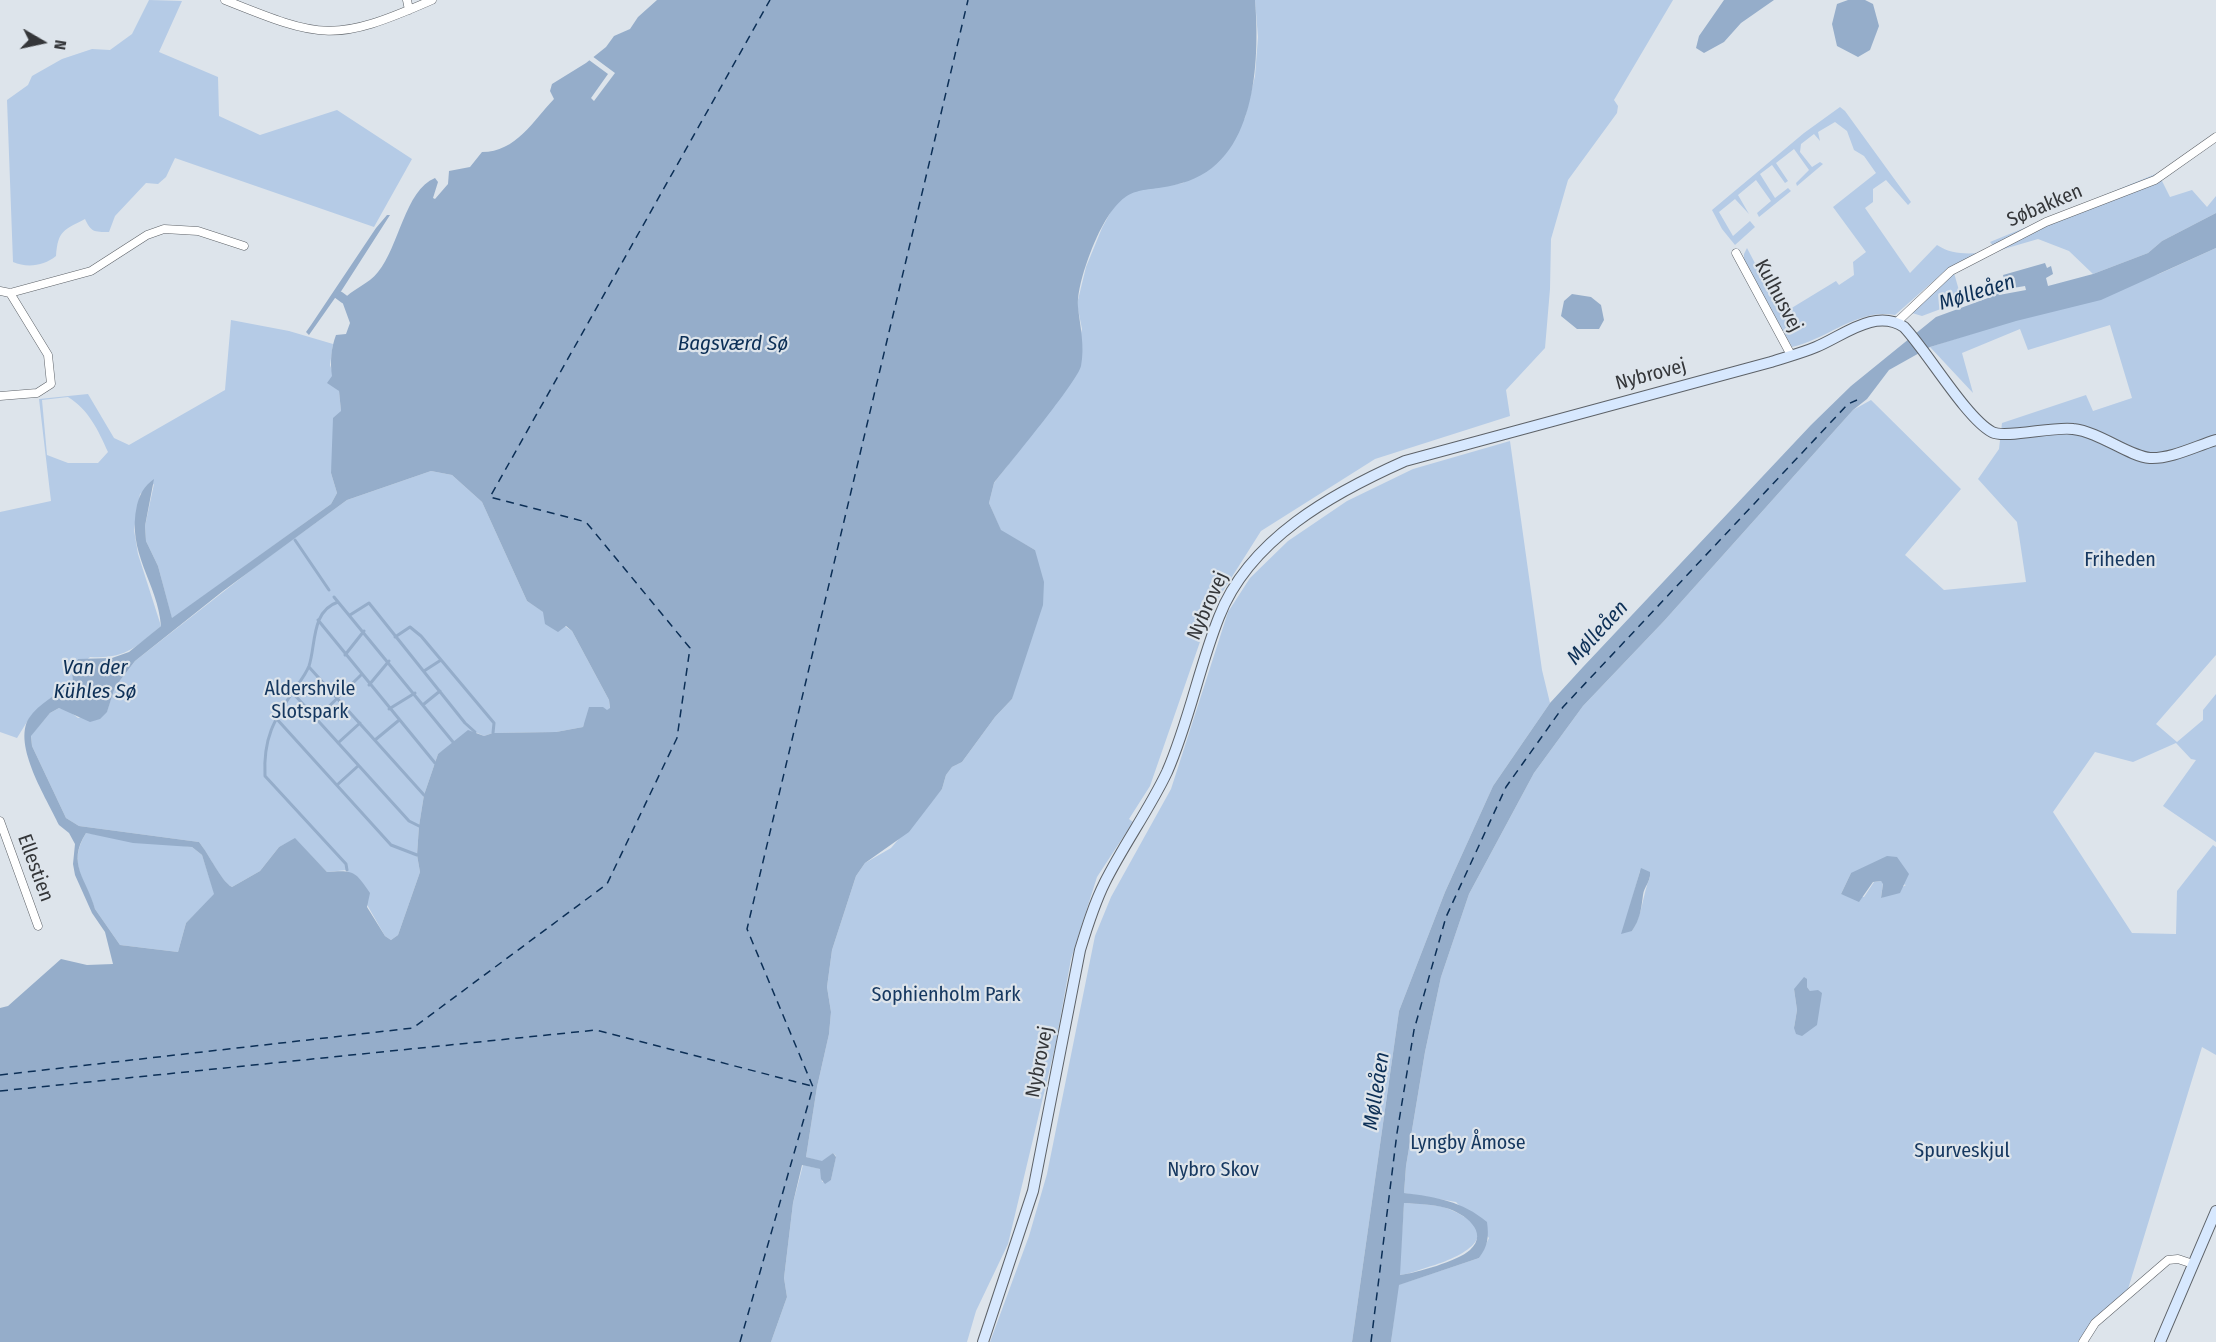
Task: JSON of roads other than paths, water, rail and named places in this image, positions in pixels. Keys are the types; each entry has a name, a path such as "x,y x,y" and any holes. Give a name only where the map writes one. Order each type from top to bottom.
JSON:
{"street":[{"path":"225,0 291,27 314,32 357,29 432,0"},
{"path":"408,0 409,10"},
{"name":"Søbakken","path":"1897,322 1951,271 2046,222 2156,180 2216,137"},
{"path":"0,291 10,293 91,271 147,235 164,228 198,231 244,246"},
{"name":"Kulhusvej","path":"1736,253 1791,356"},
{"path":"0,396 37,393 51,384 48,355 10,293"},
{"name":"Nybrovej","path":"983,1342 1033,1191 1080,950 1091,913 1105,882 1155,798 1170,764 1219,616 1242,573 1277,538 1313,510 1369,477 1405,461 1791,356 1875,320 1897,322"},
{"path":"1897,322 1908,332 1983,426 1996,433 2073,429 2112,441 2149,458 2164,456 2216,440"},
{"name":"Ellestien","path":"0,821 38,926"},
{"path":"2160,1342 2216,1211"},
{"path":"2083,1342 2096,1323 2168,1260 2178,1258 2193,1264"}],"water":[{"name":"Bagsværd Sø","path":"657,0 1255,0 1254,80 1248,108 1239,133 1225,155 1207,172 1182,183 1129,195 1112,211 1103,225 1086,265 1078,298 1082,344 1081,366 1056,405 994,483 989,503 1001,530 1035,550 1044,582 1043,605 1012,699 995,717 962,762 952,767 946,775 942,789 909,832 865,863 856,876 832,950 827,987 831,1012 829,1034 817,1087 806,1157 822,1161 833,1153 836,1157 831,1180 825,1184 821,1179 820,1169 802,1165 793,1203 784,1278 787,1297 771,1342 0,1342 0,1008 8,1006 61,959 87,965 113,964 105,932 92,913 75,875 73,864 75,844 69,833 59,825 33,772 25,742 25,729 29,718 43,703 73,683 72,673 78,659 112,658 129,652 161,626 159,610 139,553 135,522 141,494 154,479 145,526 146,541 158,566 172,618 331,504 337,493 331,473 333,418 341,411 339,391 327,383 332,376 331,355 336,335 346,334 350,323 342,301 378,272 392,248 409,206 425,184 435,178 438,182 433,198 435,199 448,184 449,171 470,167 482,152 505,147 523,134 554,99 550,91 552,84 586,63 606,47 614,36 630,29 638,17","holes":["431,471 452,475 482,502 527,601 543,612 545,624 558,632 566,626 572,631 609,700 610,708 607,710 603,707 589,707 583,727 556,732 493,733 484,736 468,730 438,754 424,795 419,826 417,855 420,872 398,935 391,940 385,936 367,907 370,893 357,876 343,871 327,872 295,838 279,847 260,871 232,887 199,842 79,826 66,818 32,746 31,736 50,713 59,708 90,722 100,719 107,712 115,687 135,661 223,591 347,500","86,833 133,843 192,847 202,855 214,894 186,923 178,952 120,945 95,909 80,871 78,854"]},
{"path":"1724,0 1774,0 1741,23 1724,42 1704,53 1696,48 1699,36"},
{"path":"1848,0 1865,0 1873,4 1879,26 1870,50 1858,57 1837,46 1832,24 1837,4"},
{"path":"2216,213 2216,248 2101,300 2016,321 1930,347 1889,370 1867,399 1853,410 1664,621 1583,706 1534,773 1469,894 1441,977 1425,1052 1406,1166 1404,1193 1448,1201 1478,1215 1487,1222 1486,1245 1479,1258 1399,1285 1391,1342 1352,1342 1399,1011 1445,892 1493,786 1550,703 1811,425 1851,386 1936,317 1988,298 1985,284 1996,281 1999,295 2026,290 2025,286 2007,289 2003,275 2045,263 2047,268 2051,266 2053,274 2046,278 2048,286 2093,274 2148,253 2162,241","holes":["1404,1203 1431,1205 1460,1214 1476,1230 1475,1243 1470,1250 1447,1262 1400,1275"]},
{"path":"387,215 390,215 340,293 342,295 338,299 335,298 309,335 306,332"},
{"path":"1572,294 1591,297 1601,305 1604,320 1599,329 1577,329 1561,316 1564,301"},
{"path":"1887,856 1897,857 1909,874 1900,893 1881,898 1883,884 1881,881 1873,882 1859,902 1841,894 1851,873"},
{"path":"1641,868 1650,872 1650,875 1640,914 1632,931 1621,934"},
{"path":"1804,977 1807,979 1807,987 1810,991 1818,990 1822,993 1817,1025 1802,1036 1796,1034 1794,1028 1797,1010 1794,989"}],"waterway":[{"path":"340,296 344,299"},
{"path":"295,540 329,590"},
{"path":"334,597 453,742"},
{"path":"338,602 329,606 323,613 316,630 308,669 271,730 266,751 265,776 346,864 347,870"},
{"path":"350,615 369,603 465,723 475,732"},
{"path":"318,620 435,763"},
{"path":"395,637 410,627 421,636 494,723 493,733"},
{"path":"345,655 364,631"},
{"path":"424,671 441,660"},
{"path":"369,685 389,661"},
{"path":"309,667 424,795"},
{"path":"316,719 361,675"},
{"path":"424,704 440,691"},
{"path":"292,692 409,821 419,826"},
{"path":"389,709 415,693"},
{"path":"275,717 391,845 417,855"},
{"path":"375,740 398,721"},
{"path":"338,743 360,723"},
{"path":"337,785 358,766"}],"water label":[{"name":"Mølleåen","path":"1977,293"},
{"name":"Mølleåen","path":"1598,633"},
{"name":"Van der Kühles Sø","path":"95,680"},
{"name":"Mølleåen","path":"1377,1091"}],"park label":[{"name":"Friheden","path":"2120,560"},
{"name":"Aldershvile Slotspark","path":"310,700"},
{"name":"Sophienholm Park","path":"946,995"},
{"name":"Lyngby Åmose","path":"1468,1143"},
{"name":"Spurveskjul","path":"1962,1151"},
{"name":"Nybro Skov","path":"1213,1170"}]}
